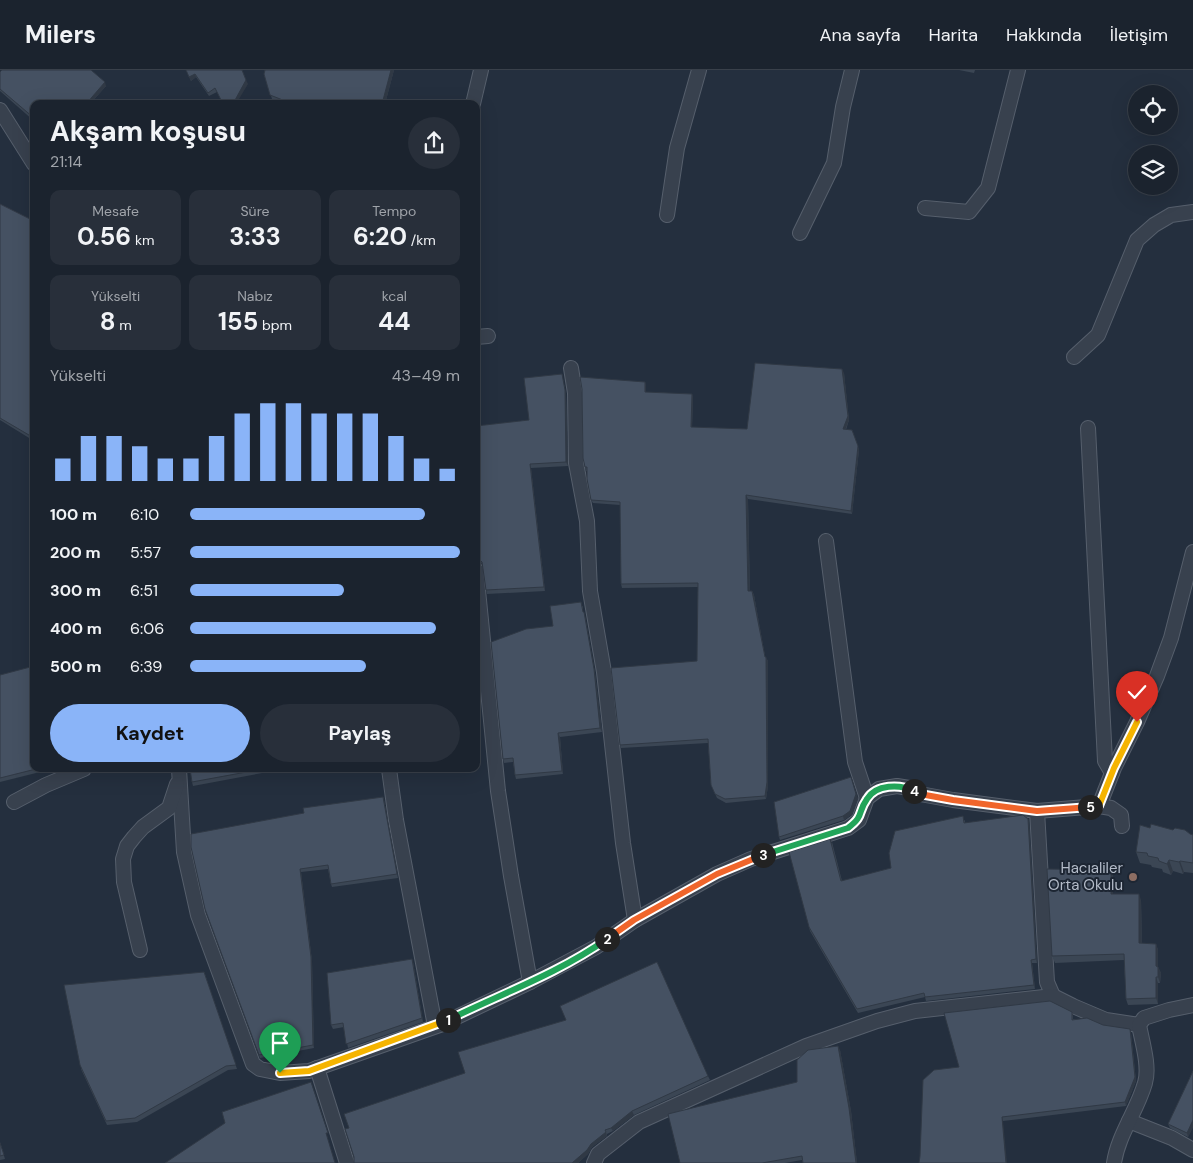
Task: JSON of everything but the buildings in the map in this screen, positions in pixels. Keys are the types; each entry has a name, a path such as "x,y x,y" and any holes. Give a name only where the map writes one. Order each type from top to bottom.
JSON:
{"street":[{"path":"474,100 481,70"},
{"path":"667,215 677,148 699,70"},
{"path":"800,233 834,163 843,107 852,70"},
{"path":"925,208 969,212 988,188 1018,70"},
{"path":"0,110 30,158"},
{"path":"1074,357 1098,335 1137,240 1154,225 1171,215 1193,212"},
{"path":"572,368 575,393 576,463 587,521 590,591 604,672 623,843 634,920"},
{"path":"1088,428 1105,761 1112,773"},
{"path":"826,541 855,762 867,798"},
{"path":"1099,806 1112,773 1157,676 1171,638 1193,552"},
{"path":"480,610 498,791 530,982"},
{"path":"14,802 46,785 77,772"},
{"path":"140,950 124,882 123,859 127,846 143,827 170,808 180,772"},
{"path":"180,772 184,852 198,916 253,1064 260,1069 280,1073 309,1071 435,1026 530,982 596,947 634,920 717,874 751,859 848,828 859,820 867,798 879,789 897,786 909,788 920,794 953,800 1037,811 1099,806 1111,808 1121,814 1122,826"},
{"path":"389,772 398,829 435,1026"},
{"path":"1037,811 1047,982 1053,996"},
{"path":"594,1163 598,1154 639,1122 815,1043 877,1021 915,1011 1053,996 1106,1020 1139,1025"},
{"path":"1114,1163 1116,1149 1146,1082 1146,1060 1139,1025 1144,1018 1193,1005"},
{"path":"317,1068 347,1163"},
{"path":"1129,1121 1172,1138 1193,1150"}],"place":[{"name":"Hacıaliler Orta Okulu","path":"1133,877"}],"route":[{"path":"280,1073 309,1071 440,1024 530,982 596,947 634,920 717,874 751,859 848,828 859,820 867,798 879,789 897,786 909,788 920,794 953,800 1037,811 1099,806 1114,768 1137,722"}]}
